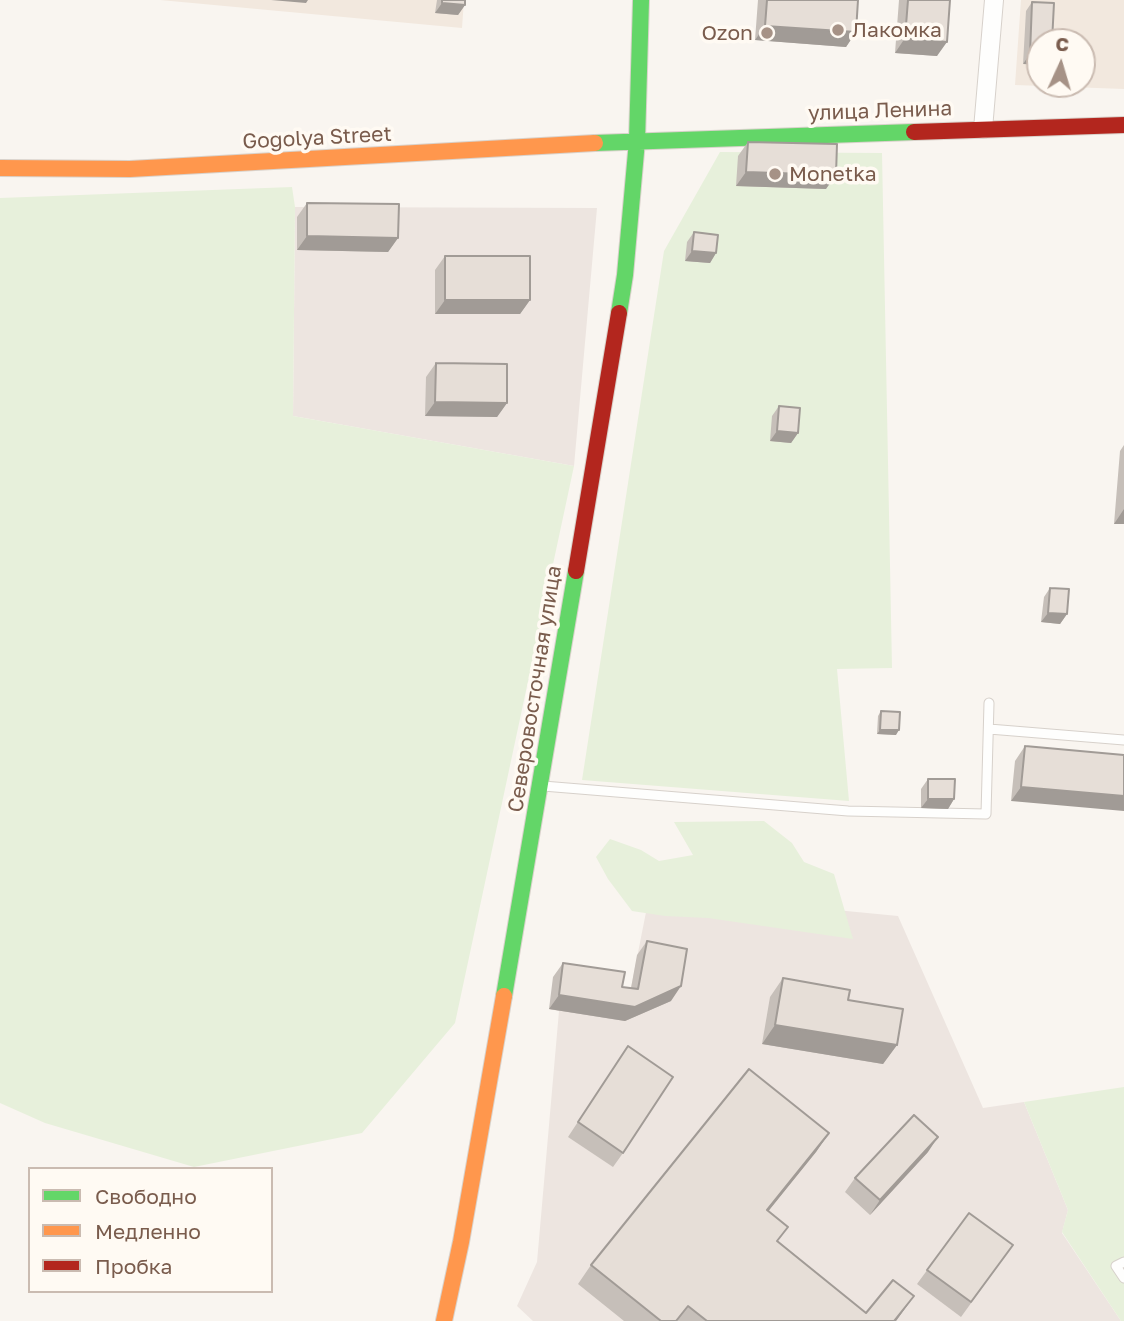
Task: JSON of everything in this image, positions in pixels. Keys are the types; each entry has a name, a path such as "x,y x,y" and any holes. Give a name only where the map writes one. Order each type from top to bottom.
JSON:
{"main road":[{"name":"Северовосточная улица","path":"444,1321 461,1242 541,786 625,275 637,141 641,0"},
{"name":"улица Ленина","path":"637,141 1124,125"},
{"name":"Gogolya Street","path":"0,168 130,169 637,141"}],"street":[{"path":"983,129 994,0"}],"lane":[{"path":"541,786 848,811 986,814 989,703"},
{"path":"989,729 1124,740"},
{"path":"1124,1262 1116,1266 1124,1278"}],"shaded area":[{"path":"160,0 464,0 462,28"},
{"path":"1021,0 1124,0 1124,89 1096,88 1096,28 1026,28 1026,85 1015,85"},
{"path":"295,207 597,208 574,466 293,416"},
{"path":"650,892 898,916 983,1108 1024,1102 1068,1210 1062,1233 1121,1321 533,1321 517,1306 537,1262 559,1011 549,1009 628,1003"}],"green space":[{"path":"720,152 882,153 892,668 837,669 849,801 582,780 664,251"},
{"path":"292,187 295,207 293,416 574,466 455,1023 362,1133 194,1167 45,1123 0,1103 0,198"},
{"path":"764,821 792,843 804,862 834,874 853,939 708,918 632,911 608,879 596,857 610,839 641,850 659,861 693,855 674,822"},
{"path":"1124,1087 1124,1321 1121,1321 1062,1232 1068,1210 1024,1102"}],"building":[{"path":"442,0 465,0 465,5 442,3"},
{"path":"767,0 858,0 856,32 765,26"},
{"path":"908,0 950,0 947,42 905,38"},
{"path":"1032,2 1054,3 1053,28 1031,28"},
{"path":"748,142 837,144 836,175 746,172"},
{"path":"307,203 399,204 398,238 307,236"},
{"path":"694,232 718,235 716,253 692,251"},
{"path":"445,256 530,256 530,300 445,300"},
{"path":"436,363 507,364 507,403 435,402"},
{"path":"779,406 800,408 798,433 777,431"},
{"path":"1050,588 1069,589 1067,614 1048,613"},
{"path":"881,711 900,712 899,730 880,730"},
{"path":"1025,746 1124,755 1124,796 1021,787"},
{"path":"928,779 955,779 954,799 928,799"},
{"path":"647,941 687,949 681,986 635,1007 559,995 563,963 625,972 622,987 638,989"},
{"path":"783,978 850,990 848,1000 903,1009 897,1045 775,1025"},
{"path":"628,1046 673,1077 623,1153 578,1122"},
{"path":"749,1069 829,1133 767,1210 788,1227 777,1241 866,1313 893,1280 914,1296 894,1321 707,1321 688,1306 676,1321 661,1321 591,1265"},
{"path":"914,1115 938,1137 880,1200 855,1178"},
{"path":"969,1213 1013,1245 971,1302 927,1270"}],"traffic: fast":[{"path":"619,313 637,141 641,0"},
{"path":"595,143 914,132"},
{"path":"504,996 576,571"}],"traffic: slow":[{"path":"0,168 130,169 595,143"},
{"path":"444,1321 461,1242 504,996"}],"traffic: jam":[{"path":"914,132 1124,125"},
{"path":"576,571 619,313"}],"place":[{"name":"Лакомка","path":"838,30"},
{"name":"Ozon","path":"767,33"},
{"name":"Monetka","path":"775,174"}]}
